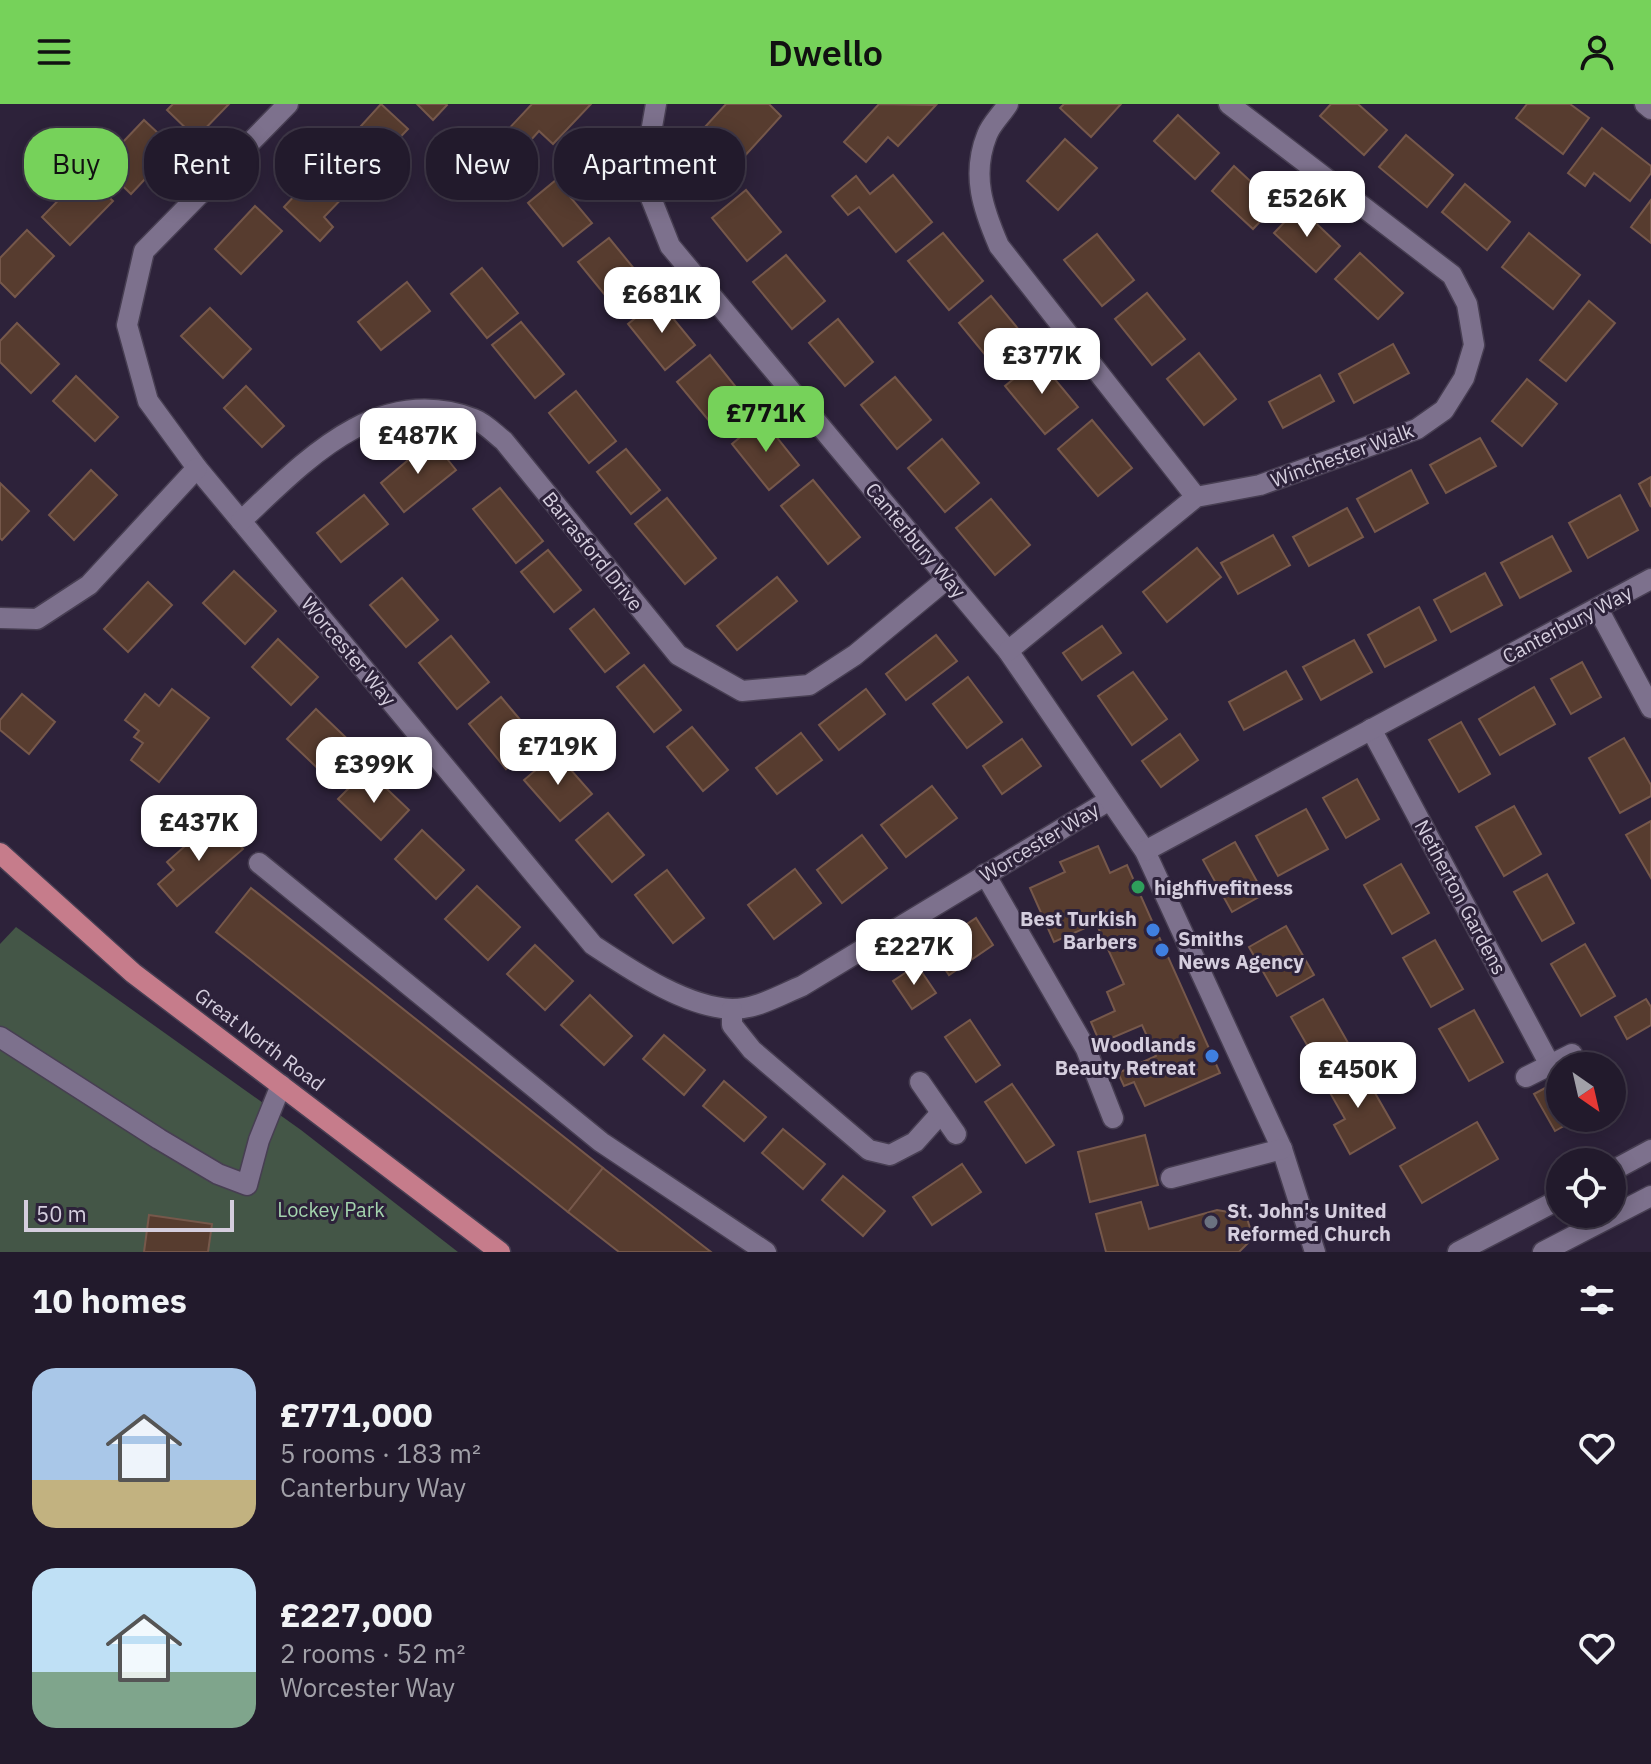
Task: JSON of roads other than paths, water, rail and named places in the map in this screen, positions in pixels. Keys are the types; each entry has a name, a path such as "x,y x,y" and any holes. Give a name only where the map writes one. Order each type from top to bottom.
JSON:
{"main road":[{"name":"Great North Road","path":"0,853 133,973 500,1252"}],"street":[{"name":"Worcester Way","path":"288,104 144,251 127,325 148,401 197,468 593,945 656,986 732,1009 759,1005 802,986 1108,801"},
{"name":"Canterbury Way","path":"656,104 643,178 670,246 1008,651 1145,851 1282,1149 1315,1252"},
{"path":"1008,104 987,134 978,173 983,211 999,246 1196,497"},
{"name":"Winchester Walk","path":"1008,651 1196,497 1260,485 1417,429 1444,410 1464,378 1474,345 1467,304 1452,275 1229,104"},
{"path":"1645,104 1651,109"},
{"name":"Barrasford Drive","path":"241,521 315,451 373,417 432,409 477,420 504,441 678,655 742,691 809,685 855,655 948,578"},
{"path":"0,618 37,619 89,585 197,468"},
{"name":"Canterbury Way","path":"1145,851 1651,579"},
{"path":"1598,609 1651,708"},
{"name":"Netherton Gardens","path":"1371,729 1546,1057"},
{"path":"259,863 601,1142 766,1252"},
{"path":"985,874 1086,1049 1113,1118"},
{"path":"732,1009 732,1025 752,1050 869,1150 890,1155 915,1142 941,1113"},
{"path":"0,1037 159,1139 218,1174 247,1185 259,1140 281,1085"},
{"path":"1526,1077 1546,1067"},
{"path":"920,1082 956,1134"},
{"path":"1171,1178 1282,1149"},
{"path":"1626,1163 1651,1150"},
{"path":"1543,1252 1651,1196"},
{"path":"1458,1252 1546,1206"}],"place":[{"name":"highfivefitness","path":"1138,887"},
{"name":"Best Turkish Barbers","path":"1153,930"},
{"name":"Smiths News Agency","path":"1162,950"},
{"name":"Woodlands Beauty Retreat","path":"1212,1056"},
{"name":"St. John's United Reformed Church","path":"1211,1222"}],"park label":[{"name":"Lockey Park","path":"331,1209"}]}
